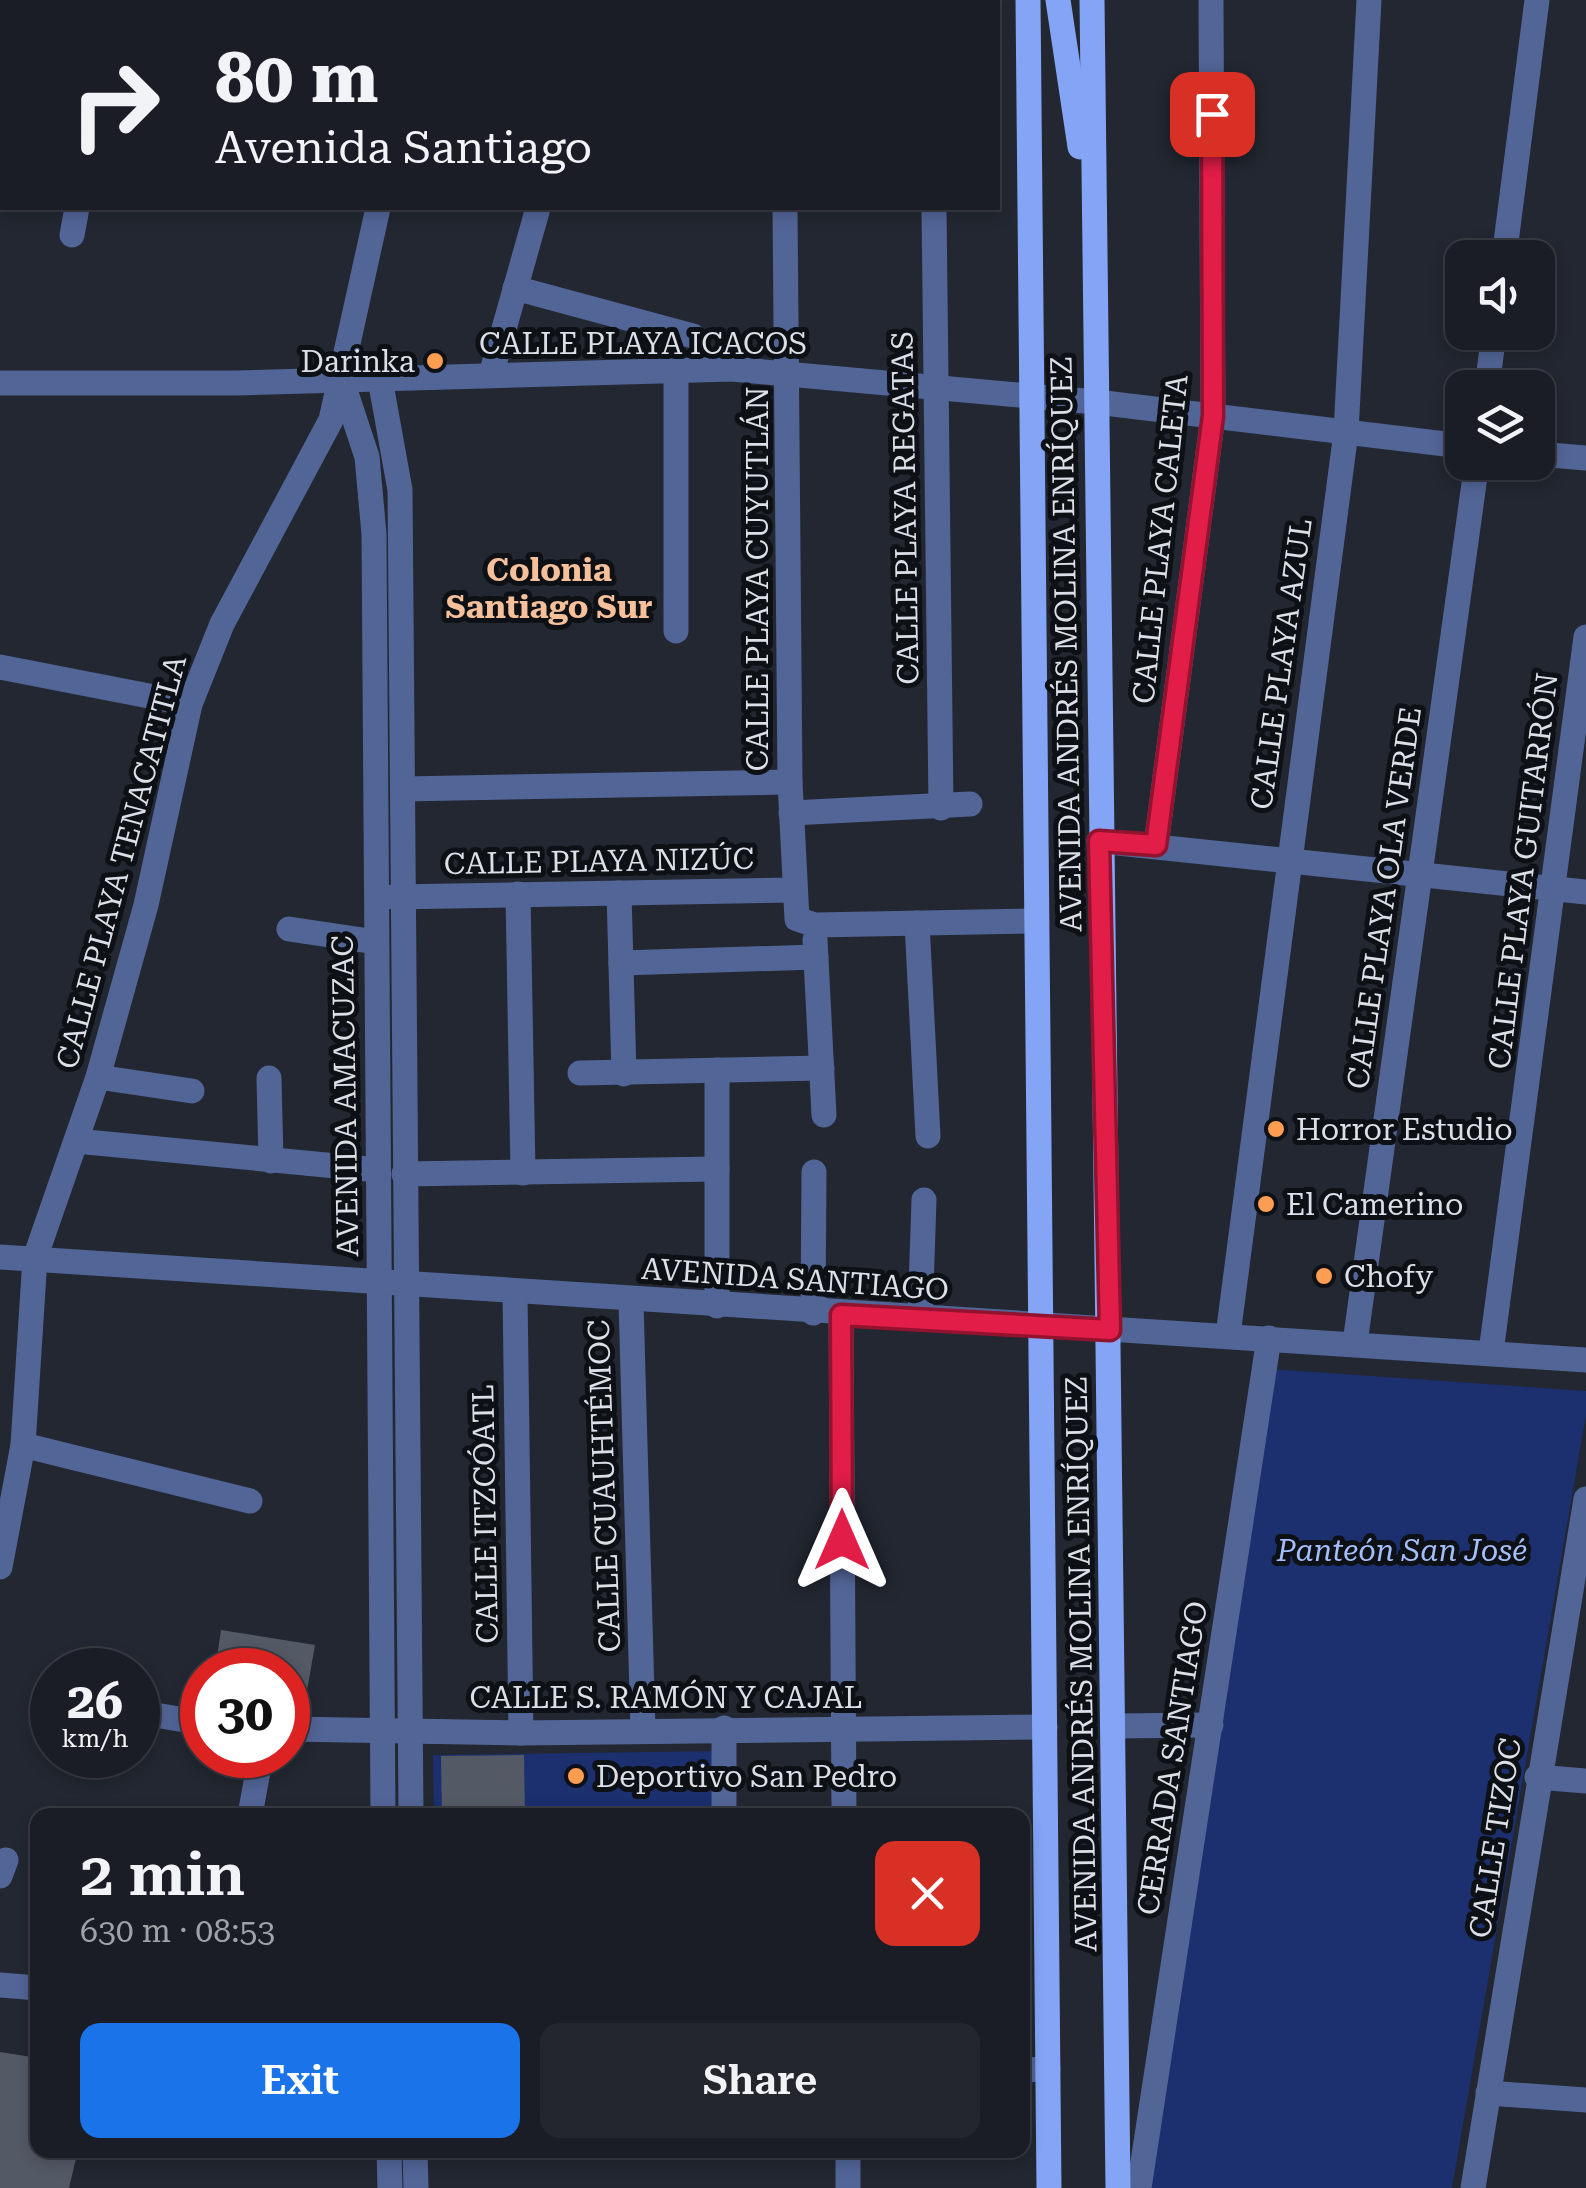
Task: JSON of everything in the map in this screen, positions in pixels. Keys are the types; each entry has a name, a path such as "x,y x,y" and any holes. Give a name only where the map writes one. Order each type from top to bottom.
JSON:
{"main road":[{"name":"AVENIDA ANDRÉS MOLINA ENRÍQUEZ","path":"1028,0 1045,1727 1035,2069 1049,2188"},
{"path":"1058,0 1094,236"},
{"name":"AVENIDA ANDRÉS MOLINA ENRÍQUEZ","path":"1092,0 1118,2188"}],"street":[{"name":"CALLE PLAYA CALETA","path":"1156,845 1213,416 1211,0"},
{"name":"CALLE PLAYA AZUL","path":"1228,1335 1287,859 1346,432 1369,0"},
{"path":"1506,240 1537,0"},
{"path":"72,236 77,210"},
{"name":"CALLE PLAYA TENACATITLA","path":"0,1567 23,1445 35,1258 98,1077 146,905 190,704 222,624 331,420 378,210"},
{"path":"491,375 537,210"},
{"name":"CALLE PLAYA CUYUTLÁN","path":"785,210 793,890"},
{"name":"CALLE PLAYA REGATAS","path":"934,210 941,808"},
{"path":"515,288 693,336"},
{"path":"676,371 676,630"},
{"name":"CALLE PLAYA ICACOS","path":"0,384 789,372 1096,402 1445,444"},
{"name":"AVENIDA AMACUZAC","path":"380,380 400,490 411,1808"},
{"name":"AVENIDA AMACUZAC","path":"342,381 358,420 372,494 383,1808"},
{"path":"1555,455 1586,458"},
{"name":"CALLE PLAYA OLA VERDE","path":"1355,1343 1475,480"},
{"name":"CALLE PLAYA GUITARRÓN","path":"1491,1352 1586,636"},
{"path":"0,667 190,704"},
{"path":"404,789 790,782"},
{"path":"791,813 970,804"},
{"path":"1099,841 1586,892"},
{"name":"CALLE PLAYA NIZÚC","path":"376,898 793,890 798,919 814,926"},
{"path":"619,892 624,1074"},
{"path":"518,894 523,1173"},
{"path":"824,1115 814,926 1036,922"},
{"path":"918,923 928,1136"},
{"path":"289,929 376,942"},
{"path":"621,963 816,957"},
{"path":"580,1074 822,1068"},
{"path":"717,1070 717,1306"},
{"path":"98,1077 192,1091"},
{"path":"269,1078 271,1161"},
{"path":"76,1142 378,1170"},
{"path":"404,1174 717,1169"},
{"path":"813,1313 814,1172"},
{"path":"920,1319 924,1200"},
{"name":"AVENIDA SANTIAGO","path":"0,1258 1586,1360"},
{"name":"CALLE ITZCÓATL","path":"514,1294 521,1733"},
{"name":"CALLE CUAUHTÉMOC","path":"632,1301 643,1730"},
{"path":"841,1315 844,1808"},
{"name":"CERRADA SANTIAGO","path":"1139,2188 1268,1338"},
{"path":"23,1445 250,1501"},
{"name":"CALLE TIZOC","path":"1473,2188 1537,1777 1586,1499"},
{"path":"1114,1726 1211,1724"},
{"name":"CALLE S. RAMÓN Y CAJAL","path":"310,1730 521,1733 1045,1727"},
{"path":"724,1728 724,1808"},
{"path":"1537,1777 1586,1781"},
{"path":"251,1808 257,1778"},
{"path":"0,1985 30,1987"},
{"path":"1488,2093 1586,2100"},
{"path":"389,2158 390,2188"},
{"path":"416,2158 416,2188"},
{"path":"848,2158 848,2188"}],"green space":[{"name":"Panteón San José","path":"1269,1369 1586,1391 1586,1415 1452,2188 1144,2188"},
{"name":"Deportivo San Pedro","path":"718,1751 718,1808 434,1808 433,1755"}],"building":[{"path":"221,1630 315,1645 310,1673 310,1648 218,1648"},
{"path":"524,1755 525,1808 442,1808 441,1756"},
{"path":"0,2052 30,2057 30,2158 76,2158 69,2188 0,2188"}],"place":[{"name":"Darinka","path":"435,361"},
{"name":"Horror Estudio","path":"1276,1129"},
{"name":"El Camerino","path":"1266,1204"},
{"name":"Chofy","path":"1324,1276"},
{"name":"Deportivo San Pedro","path":"576,1776"}],"district":[{"name":"Colonia Santiago Sur","path":"549,588"}],"route":[{"path":"842,1540 841,1315 1110,1330 1099,841 1156,845 1213,416 1212,114"}]}
